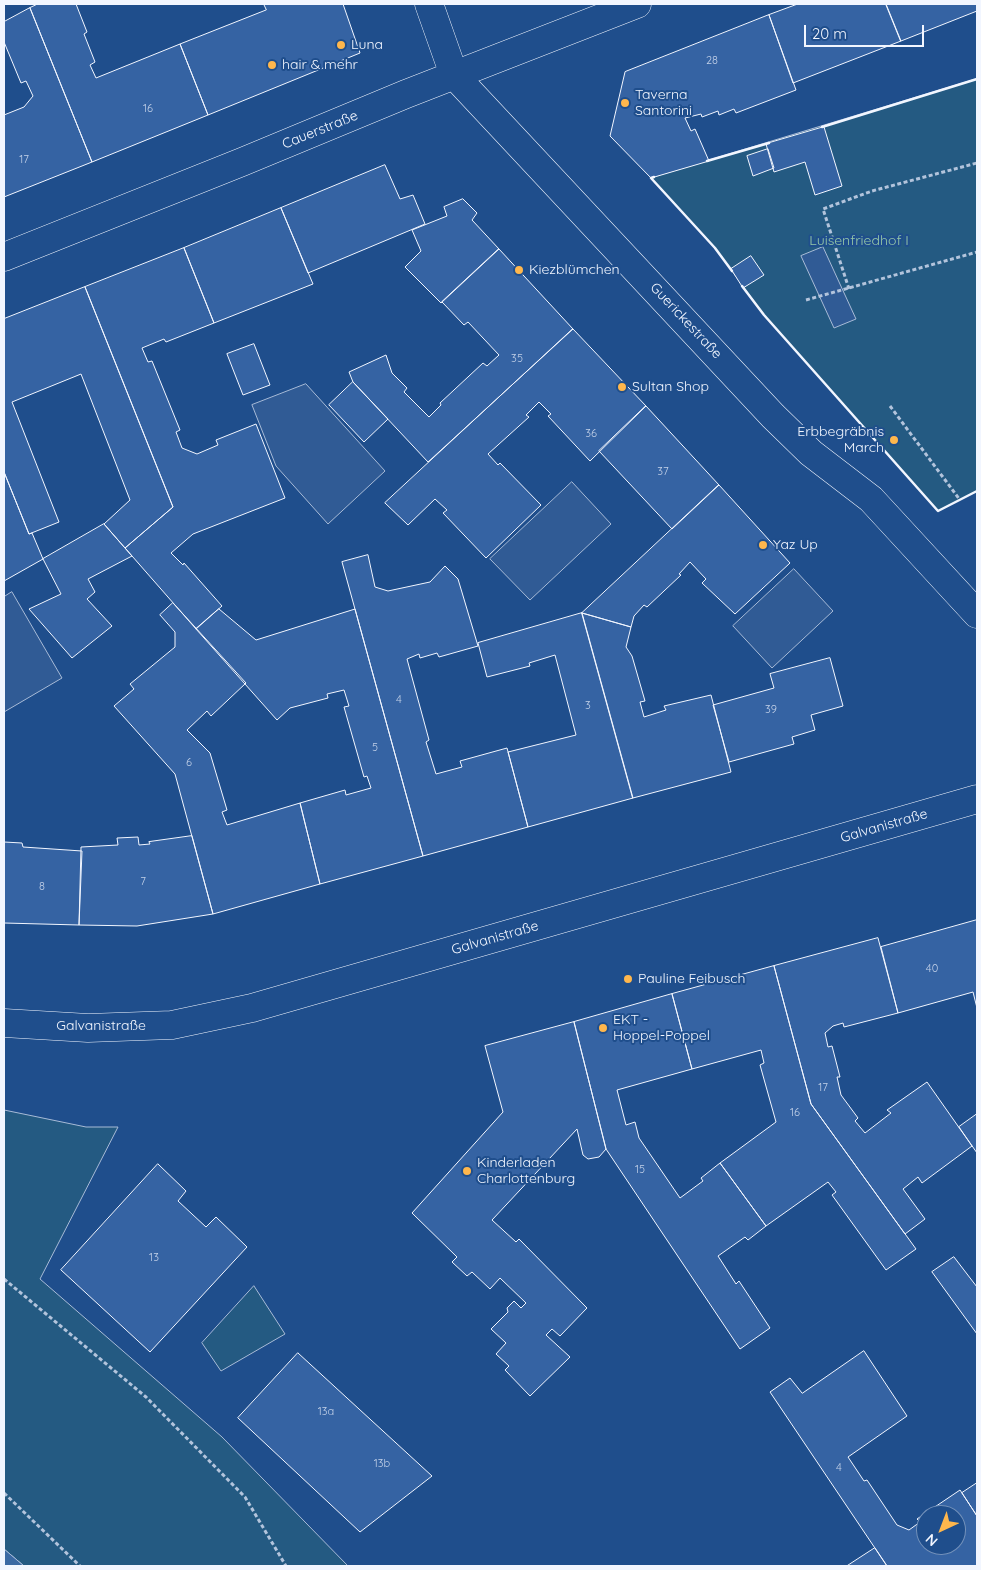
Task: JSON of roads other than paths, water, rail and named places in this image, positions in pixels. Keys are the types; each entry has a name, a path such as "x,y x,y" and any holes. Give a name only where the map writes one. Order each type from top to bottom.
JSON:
{"street":[{"name":"Guerickestraße","path":"428,4 454,75 773,416 810,453 871,499 977,614"},
{"name":"Cauerstraße","path":"4,257 454,75 637,4"},
{"name":"Galvanistraße","path":"4,1023 88,1028 172,1025 252,1008 977,799"}],"place":[{"name":"Luna","path":"341,45"},
{"name":"hair & mehr","path":"272,65"},
{"name":"Taverna Santorini","path":"625,103"},
{"name":"Kiezblümchen","path":"519,270"},
{"name":"Sultan Shop","path":"622,387"},
{"name":"Erbbegräbnis March","path":"894,440"},
{"name":"Yaz Up","path":"763,545"},
{"name":"Pauline Feibusch","path":"628,979"},
{"name":"EKT - Hoppel-Poppel","path":"603,1028"},
{"name":"Kinderladen Charlottenburg","path":"467,1171"}],"park label":[{"name":"Luisenfriedhof I","path":"859,241"}]}
